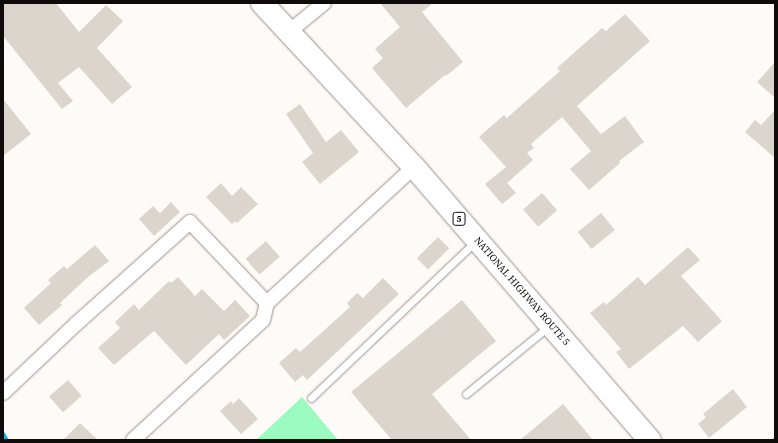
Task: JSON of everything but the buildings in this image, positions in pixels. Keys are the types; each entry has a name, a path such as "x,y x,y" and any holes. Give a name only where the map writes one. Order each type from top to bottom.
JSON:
{"highway":[{"name":"NATIONAL HIGHWAY ROUTE 5","path":"262,3 290,31 414,167 650,440"}],"street":[{"path":"290,31 324,3"},
{"path":"133,440 263,320 267,303 414,167"},
{"path":"3,393 76,324 190,222 267,303"}],"lane":[{"path":"310,398 477,240"},
{"path":"466,394 551,324"}],"green space":[{"path":"302,397 338,440 256,440"}],"waterway":[{"path":"3,435 6,440"}]}
